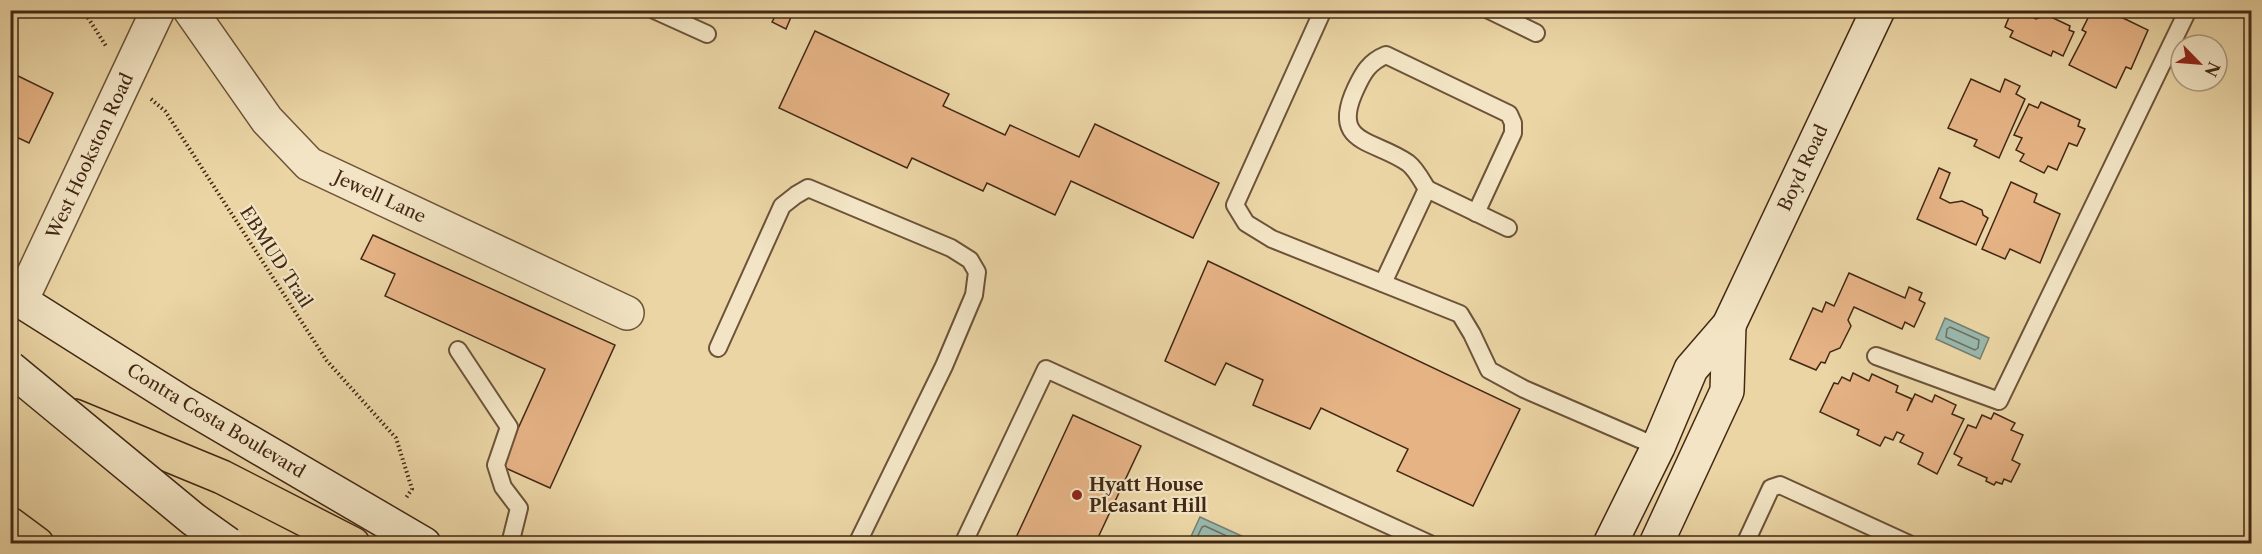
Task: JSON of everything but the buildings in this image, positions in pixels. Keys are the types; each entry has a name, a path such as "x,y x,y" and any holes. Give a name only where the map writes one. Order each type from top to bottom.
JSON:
{"highway":[{"path":"10,390 222,477 353,543"},
{"path":"10,524 37,543"}],"street":[{"name":"West Hookston Road","path":"16,297 127,78 158,10"},
{"name":"Jewell Lane","path":"190,10 267,120 309,164 627,313"},
{"name":"Boyd Road","path":"1610,543 1658,447 1692,369 1729,325 1878,10"},
{"name":"Contra Costa Boulevard","path":"16,297 181,402 424,543"},
{"name":"Boyd Road","path":"1656,543 1727,391 1729,325"},
{"path":"10,368 193,519 228,543"}],"lane":[{"path":"654,10 707,34"},
{"path":"1323,10 1235,205 1246,223 1272,239 1460,314 1489,370 1524,389 1658,447"},
{"path":"1489,10 1536,33"},
{"path":"1876,356 1999,401 2188,10"},
{"path":"1476,213 1513,133 1513,123 1509,114 1386,56 1375,59 1365,69 1347,107 1347,123 1355,136 1409,164 1427,189 1476,213 1508,228"},
{"path":"718,348 782,206 808,188 951,248 970,260 977,272 974,295 944,366 857,543"},
{"path":"1383,283 1427,189"},
{"path":"458,350 509,427 496,465 503,487 519,508 510,543"},
{"path":"963,543 1046,369 1430,543"},
{"path":"1745,543 1772,489 1780,485 1881,538 1909,543"}],"path":[{"name":"EBMUD Trail","path":"82,10 127,78 165,111 327,362 396,438 412,489 389,524"}],"water":[{"path":"1945,318 1989,338 1980,359 1936,339"},
{"path":"1200,517 1257,543 1188,543"}],"place":[{"name":"Hyatt House Pleasant Hill","path":"1077,495"}]}
